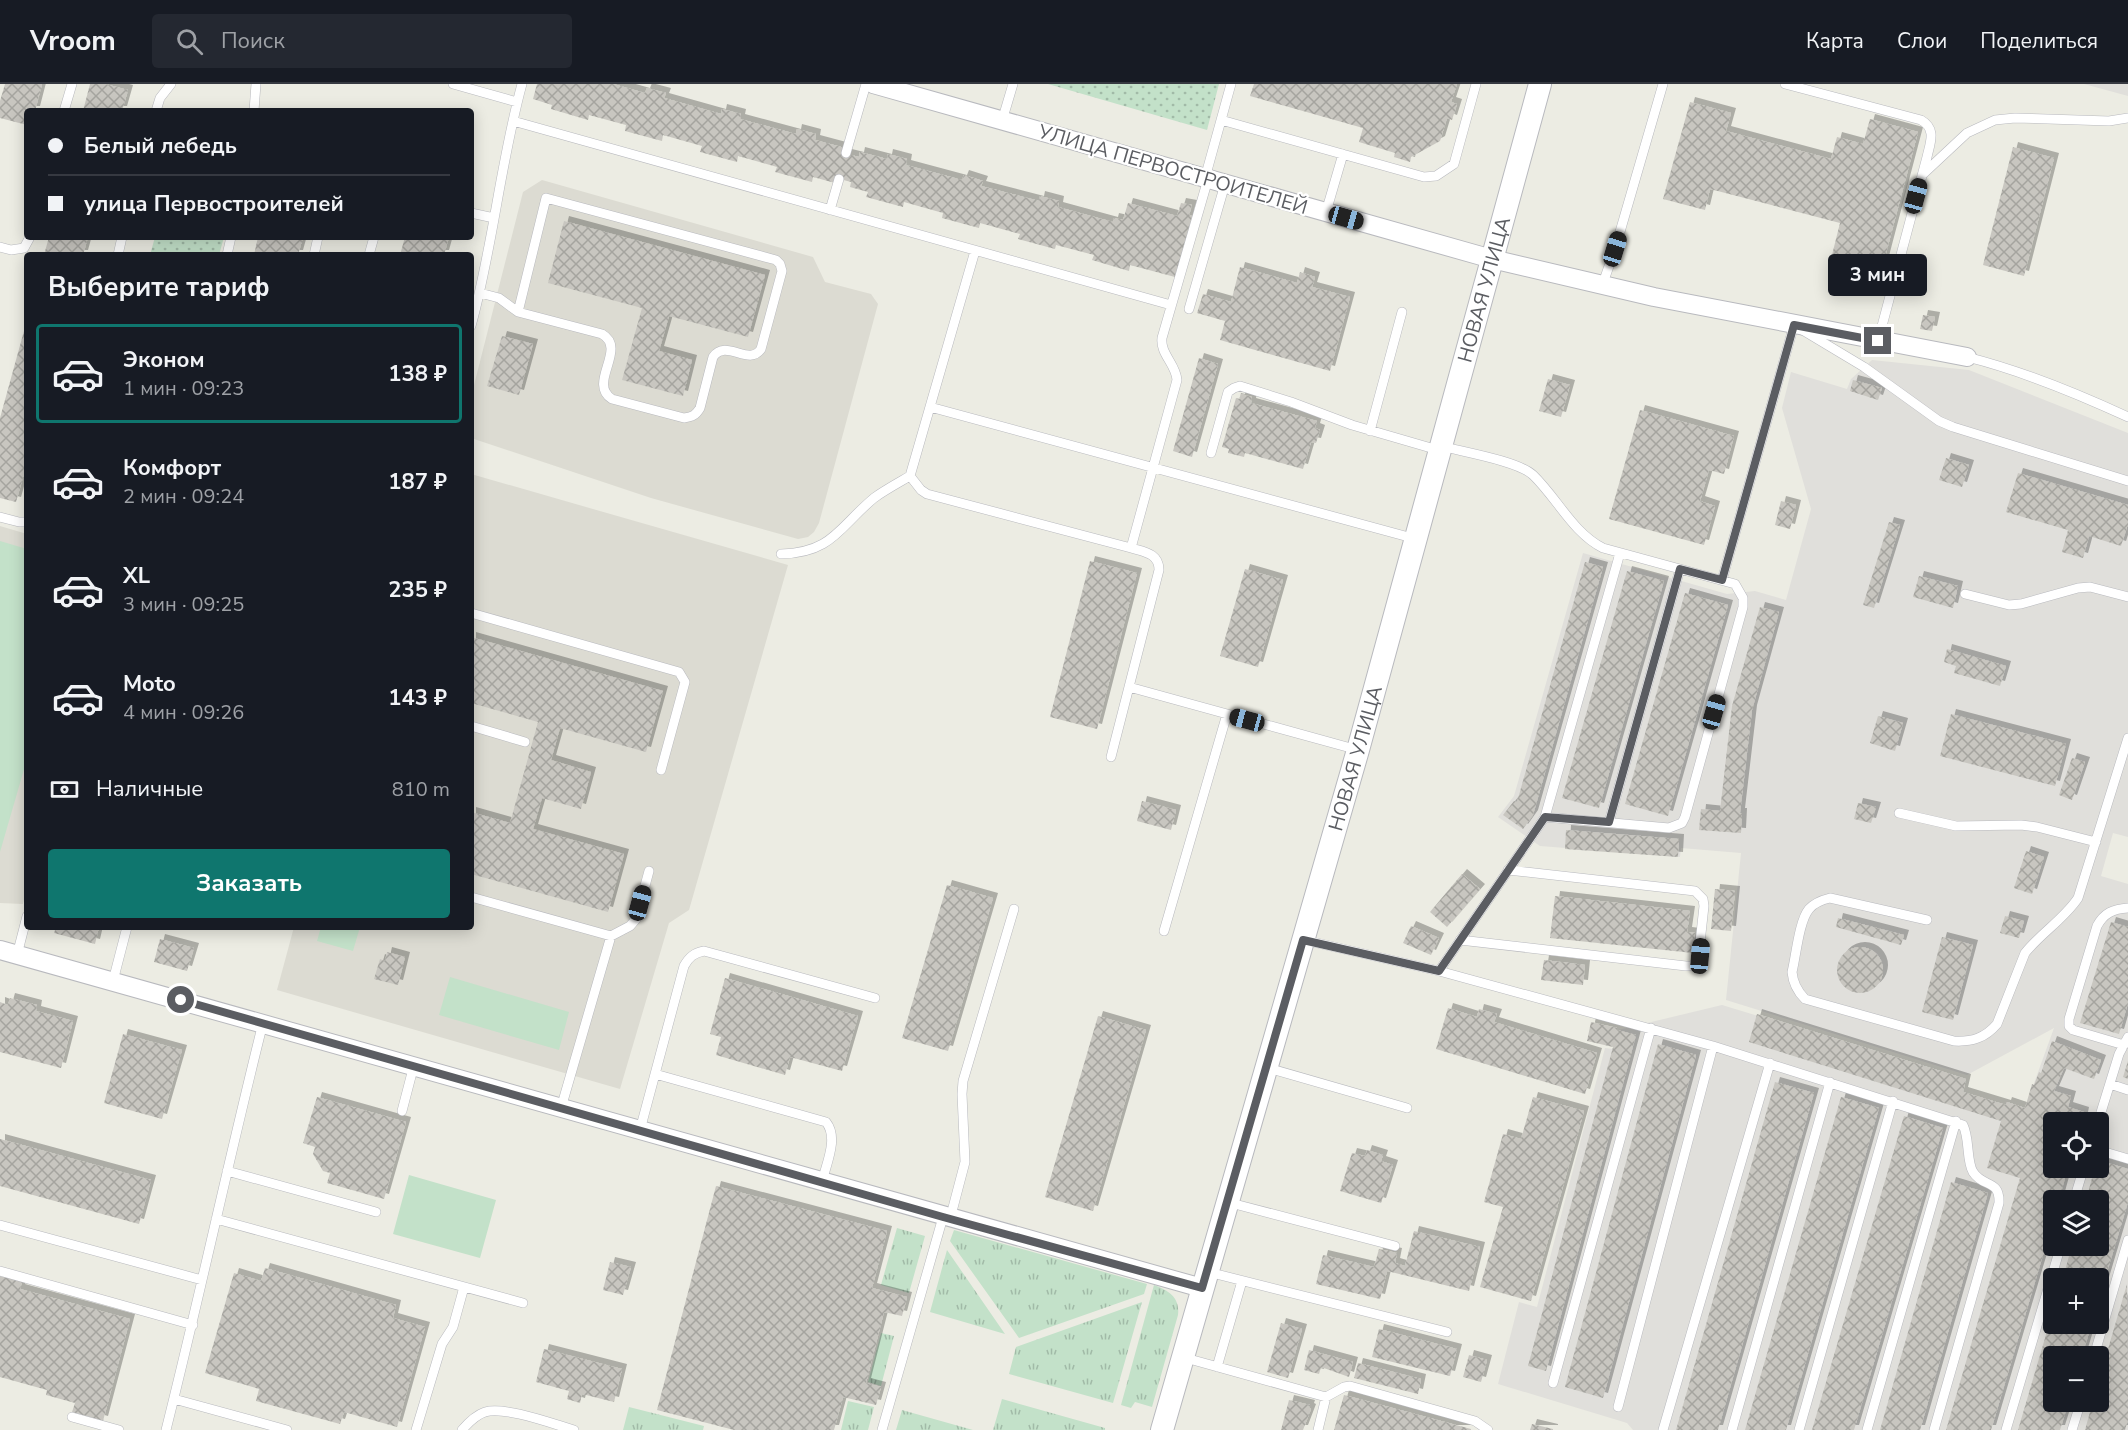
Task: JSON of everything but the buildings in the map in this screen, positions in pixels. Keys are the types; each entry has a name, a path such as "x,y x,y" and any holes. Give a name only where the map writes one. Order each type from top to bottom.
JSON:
{"street":[{"name":"УЛИЦА ПЕРВОСТРОИТЕЛЕЙ","path":"873,84 1492,259 1602,286 1967,357"},
{"name":"НОВАЯ УЛИЦА","path":"1162,1430 1358,750 1537,85"},
{"path":"8,952 414,1065 947,1218 1205,1280"}],"lane":[{"path":"65,108 72,84"},
{"path":"157,108 160,98 171,84"},
{"path":"254,108 256,84"},
{"path":"453,84 518,102"},
{"path":"474,315 522,84"},
{"path":"846,153 866,84"},
{"path":"1002,121 1013,84"},
{"path":"1189,309 1213,180 1221,120 1231,84"},
{"path":"1221,120 1424,177 1436,176 1454,164 1476,84"},
{"path":"1602,286 1663,84"},
{"path":"1785,84 1921,120 1927,124 1932,133 1878,341"},
{"path":"1922,175 1967,133 1995,120 2015,117 2109,120 2128,118"},
{"path":"513,121 1171,305"},
{"path":"1326,212 1343,154"},
{"path":"830,210 839,179"},
{"path":"1131,548 1177,380 1176,373 1161,343 1171,305 1213,180"},
{"path":"480,293 499,298 518,312 608,337 612,343 612,349 603,384 604,391 612,399 684,418 697,414 700,408 716,352 726,350 758,354 782,271 776,260 546,198 518,312"},
{"path":"474,214 494,218"},
{"path":"0,247 11,250 24,248 28,240"},
{"path":"781,554 800,553 822,546 874,498 910,476 975,251"},
{"path":"1370,430 1402,312"},
{"path":"1722,580 1794,325 1864,367 1940,421 2128,481"},
{"path":"1967,357 2002,366 2127,413"},
{"path":"1211,453 1228,392 1240,386 1370,430 1514,465 1532,474 1586,536 1603,548 1735,584 1743,598 1743,607 1682,823 1669,828 1545,817"},
{"path":"930,407 1416,539"},
{"path":"910,476 927,494 1131,548 1151,554 1156,558 1159,570 1111,757"},
{"path":"0,516 24,522"},
{"path":"1439,971 1545,817 1620,553"},
{"path":"1609,822 1680,569"},
{"path":"1965,594 2009,605 2090,587 2128,597"},
{"path":"474,614 680,672 685,682 661,770"},
{"path":"1129,687 1358,750"},
{"path":"1164,931 1227,714"},
{"path":"474,727 525,742"},
{"path":"1927,920 1830,898 1819,901 1810,907 1805,915 1792,972 1797,991 1805,999 1954,1041 1967,1042 1980,1039 1991,1032 1997,1024 2025,953 2072,907 2078,898 2126,753 2128,738"},
{"path":"1899,813 1956,826 2021,825 2037,827 2096,842"},
{"path":"1460,940 1686,966 1692,966 1698,961 1704,906 1703,899 1695,891 1508,870"},
{"path":"474,898 611,936 630,926 636,919 649,871"},
{"path":"2101,1112 2126,1041 2073,1030 2069,1026 2069,1019 2097,926 2102,917 2109,912 2128,908"},
{"path":"882,1430 965,1162 963,1081 1014,909"},
{"path":"8,952 24,922"},
{"path":"113,981 126,930"},
{"path":"561,1108 611,936"},
{"path":"1303,940 1439,971 1651,1028 1893,1101 1963,1125 1974,1172 1979,1178 1995,1186 1999,1194 1999,1203 1934,1430"},
{"path":"639,1130 684,966 688,958 696,952 704,951 875,998"},
{"path":"166,1430 263,1023"},
{"path":"1553,1383 1651,1028"},
{"path":"1618,1407 1713,1046"},
{"path":"1663,1430 1770,1063"},
{"path":"402,1111 414,1065"},
{"path":"1266,1068 1407,1108"},
{"path":"655,1074 826,1122 830,1127 832,1142 822,1182"},
{"path":"1732,1430 1830,1082"},
{"path":"2110,1084 2128,1090"},
{"path":"1799,1430 1893,1101"},
{"path":"1867,1430 1956,1121"},
{"path":"2109,1153 2128,1159"},
{"path":"226,1171 376,1212"},
{"path":"1227,1202 1395,1246"},
{"path":"216,1219 523,1303"},
{"path":"0,1225 202,1280"},
{"path":"2097,1346 2128,1240"},
{"path":"2006,1430 2058,1256"},
{"path":"0,1271 193,1324"},
{"path":"1205,1280 1242,1281 1447,1332"},
{"path":"1217,1367 1242,1281"},
{"path":"416,1430 442,1344 453,1327 464,1287"},
{"path":"1182,1357 1326,1397 1350,1386 1476,1421 1488,1430"},
{"path":"1318,1430 1326,1397"},
{"path":"174,1400 287,1430"},
{"path":"462,1430 484,1412 502,1410 574,1430"},
{"path":"2072,1430 2078,1412"},
{"path":"72,1417 119,1430"}],"shaded area":[{"path":"2084,84 2128,84 2128,96"},
{"path":"542,180 813,257 825,282 871,294 878,304 819,523 814,532 808,537 798,539 651,498 474,439 474,385 523,192"},
{"path":"1872,360 1969,370 2128,433 2128,837 2113,833 2101,876 2128,884 2128,1430 1633,1430 1627,1423 1498,1384 1519,1302 1537,1307 1605,1048 1613,1049 1618,1030 1722,1005 1966,1079 1963,1092 2005,1105 2007,1102 2025,1108 2054,1028 1967,1075 1726,1000 1741,853 1681,848 1680,857 1540,846 1498,817 1514,796 1583,553 1727,594 1755,591 1786,600 1811,509 1782,408 1791,372 1847,389 1851,379"},
{"path":"474,475 788,565 689,910 669,923 620,1089 277,990 293,930 474,930"},
{"path":"0,526 24,533 24,900 23,904 0,903"}],"green space":[{"path":"1048,84 1219,84 1207,130"},
{"path":"154,240 223,240 220,252 151,252"},
{"path":"0,541 24,548 24,769 0,852"},
{"path":"320,930 359,930 353,951 317,941"},
{"path":"450,977 569,1012 559,1050 439,1015"},
{"path":"409,1175 496,1200 480,1258 393,1234"},
{"path":"897,1228 925,1236 909,1293 881,1285"},
{"path":"954,1230 1147,1284 1144,1294 1019,1338 950,1241"},
{"path":"947,1250 1005,1334 930,1312"},
{"path":"1154,1285 1173,1296 1176,1300 1178,1315 1152,1407 1135,1402 1131,1408 1121,1405"},
{"path":"1142,1302 1113,1403 1009,1374 1016,1347"},
{"path":"881,1333 894,1336 881,1386 868,1382"},
{"path":"1002,1399 1105,1428 1105,1430 993,1430"},
{"path":"848,1401 874,1407 868,1430 841,1430"},
{"path":"629,1407 704,1426 703,1430 623,1430"},
{"path":"902,1410 973,1430 896,1430"}],"route":[{"path":"181,1000 943,1217 1202,1288 1303,940 1439,971 1545,817 1609,822 1680,569 1722,580 1794,325 1878,341"}]}
